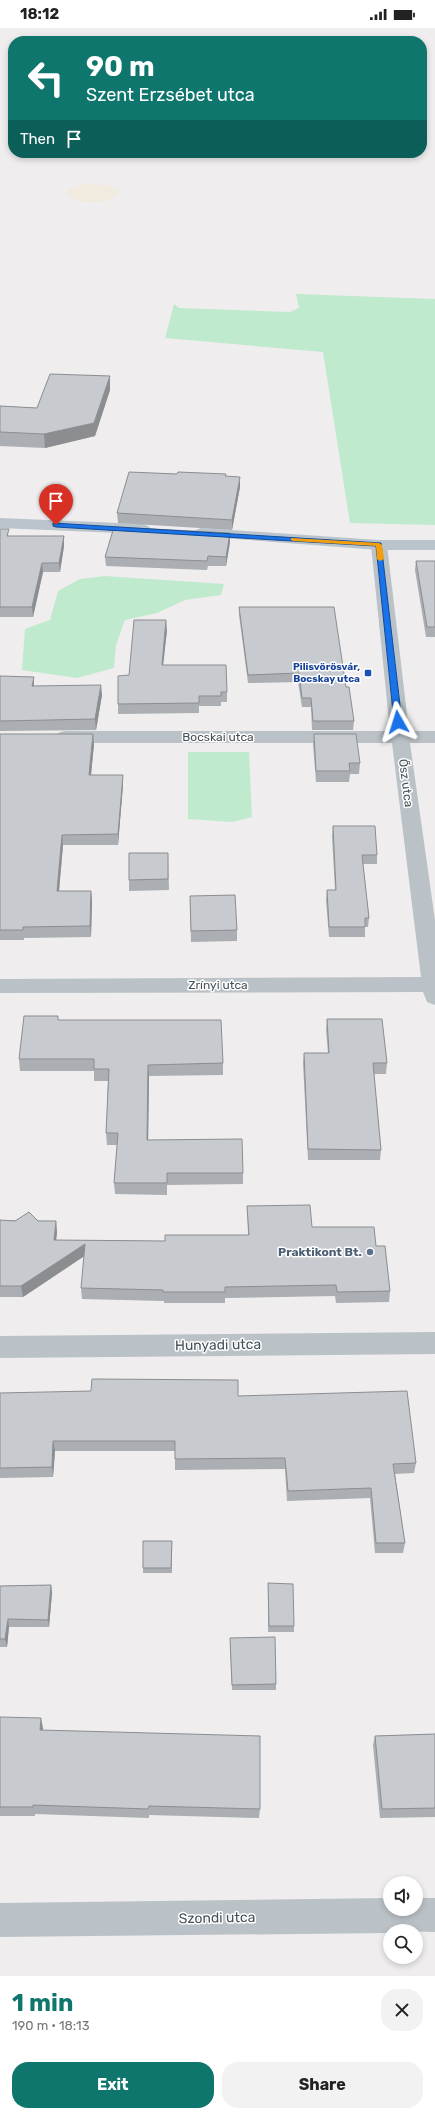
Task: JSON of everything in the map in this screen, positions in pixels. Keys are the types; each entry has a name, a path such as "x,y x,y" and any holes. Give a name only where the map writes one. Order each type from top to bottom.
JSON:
{"street":[{"path":"0,523 158,530"},
{"path":"182,532 379,545 435,545"},
{"name":"Ősz utca","path":"379,545 400,736 434,989"},
{"name":"Bocskai utca","path":"47,737 435,737"},
{"name":"Zrínyi utca","path":"0,986 434,989"},
{"name":"Hunyadi utca","path":"0,1347 435,1343"},
{"name":"Szondi utca","path":"0,1920 435,1915"}],"green space":[{"path":"296,294 435,299 435,525 350,523 323,352 165,338 174,304 179,308 290,312 299,308"},
{"path":"105,576 224,584 221,595 185,600 157,613 125,620 116,645 114,668 77,678 22,670 25,629 50,620 58,591 80,579"},
{"path":"188,752 249,752 252,817 232,822 188,819"}],"sand":[{"path":"85,184 108,185 120,191 116,196 110,199 94,202 77,200 66,194 68,190"}],"building":[{"path":"50,374 110,376 94,423 44,434 0,432 0,406 37,408"},
{"path":"129,472 226,474 225,476 240,477 232,520 117,513"},
{"path":"114,527 230,533 226,557 208,556 207,561 105,557"},
{"path":"0,529 9,529 7,536 64,536 59,563 42,563 32,607 0,607"},
{"path":"416,561 435,561 435,627 427,627"},
{"path":"239,607 334,607 346,687 349,687 354,721 313,721 311,698 302,698 299,673 248,675"},
{"path":"134,620 166,620 162,665 226,665 227,692 221,692 221,696 199,696 199,703 118,704 118,676 129,675"},
{"path":"0,676 34,677 32,686 101,685 95,719 0,721"},
{"path":"0,734 93,734 89,775 123,775 118,834 62,835 57,891 91,891 90,926 23,927 23,930 0,930"},
{"path":"314,734 356,734 360,763 349,763 350,771 316,771"},
{"path":"333,826 375,826 377,855 362,855 369,918 365,918 365,927 329,927 327,890 336,890"},
{"path":"129,853 168,853 168,879 129,880"},
{"path":"235,895 237,930 191,931 190,896"},
{"path":"24,1016 58,1016 58,1020 221,1020 223,1063 148,1065 147,1140 242,1139 243,1173 167,1173 167,1183 114,1183 118,1133 106,1133 109,1069 94,1069 94,1059 19,1059"},
{"path":"327,1019 382,1019 387,1063 373,1063 381,1150 308,1149 304,1053 329,1053"},
{"path":"310,1205 312,1227 374,1227 376,1246 385,1246 390,1291 337,1292 336,1285 225,1287 225,1292 163,1292 163,1290 81,1288 85,1244 21,1286 0,1286 0,1220 15,1221 29,1212 38,1221 56,1221 54,1240 165,1241 165,1235 249,1235 247,1206"},
{"path":"92,1379 238,1380 238,1396 407,1391 416,1463 393,1464 405,1543 376,1543 371,1488 288,1491 285,1458 175,1459 175,1441 53,1441 52,1467 0,1468 0,1393 91,1391"},
{"path":"143,1541 172,1541 171,1568 143,1568"},
{"path":"268,1583 293,1584 294,1626 269,1626"},
{"path":"51,1585 48,1620 8,1619 5,1639 0,1639 0,1586"},
{"path":"275,1637 276,1684 232,1685 230,1638"},
{"path":"0,1717 41,1718 40,1730 260,1736 260,1809 149,1806 148,1809 33,1805 33,1807 0,1807"},
{"path":"435,1734 435,1808 382,1809 375,1736"}],"slow traffic":[{"path":"293,539 379,545 380,559"}],"place":[{"name":"Pilisvörösvár, Bocskay utca","path":"368,673"},
{"name":"Praktikont Bt.","path":"370,1252"}],"route":[{"path":"56,525 111,527 379,545 398,722"}]}
